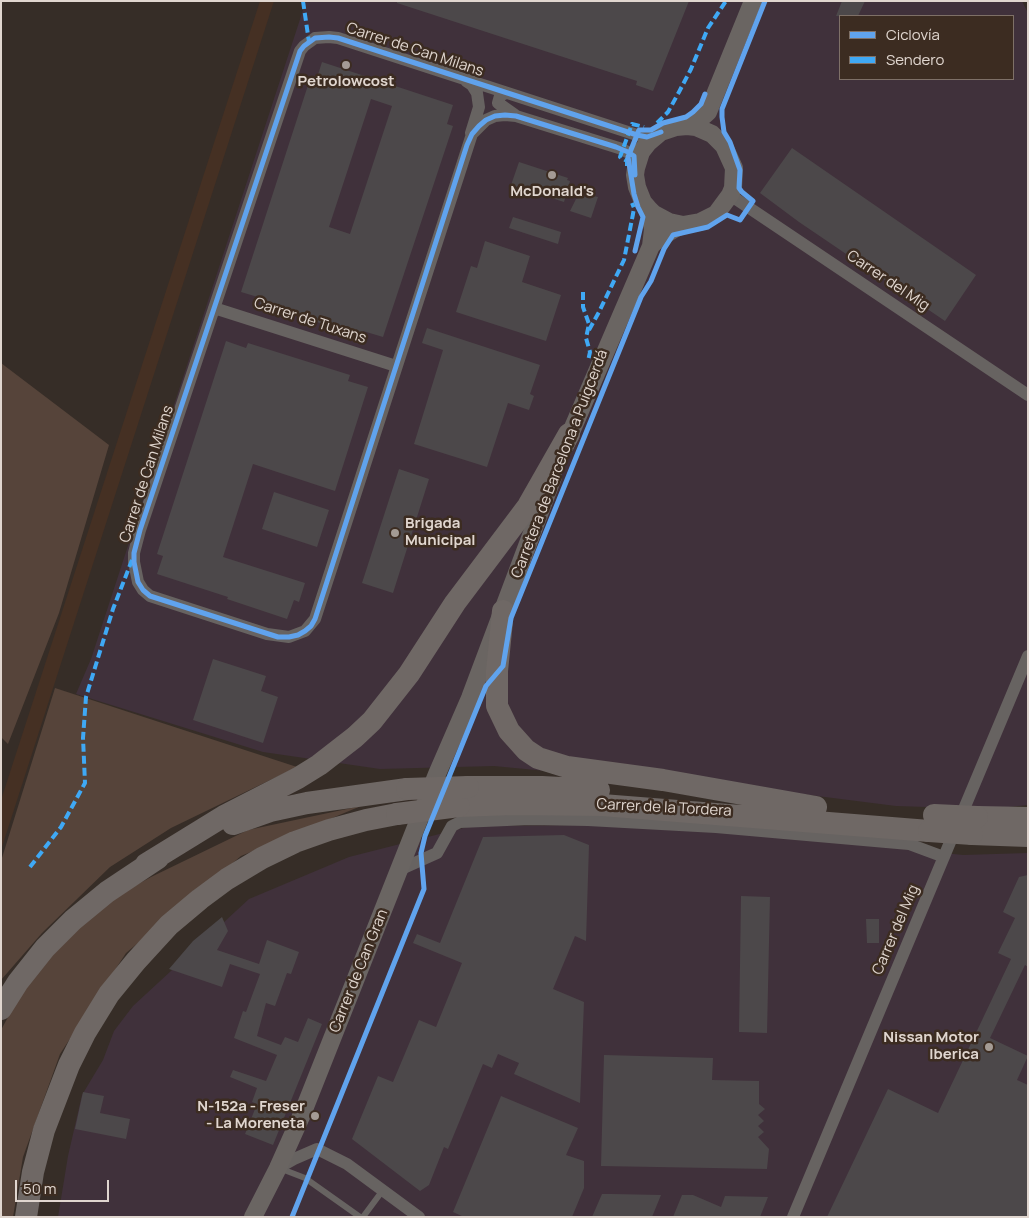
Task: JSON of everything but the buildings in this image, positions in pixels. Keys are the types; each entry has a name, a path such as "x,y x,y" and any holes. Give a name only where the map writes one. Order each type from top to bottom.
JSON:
{"highway":[{"path":"1,1008 18,982 45,948 73,920 107,892 146,864 224,816 298,778 319,765 355,737 372,720 397,690 421,657 455,603 528,506 569,434"},
{"path":"503,611 497,671 497,706 508,731 526,750 538,758 567,767 663,780 931,823"},
{"path":"28,1210 33,1172 44,1130 54,1102 73,1057 109,994 136,961 169,926 227,879 262,858 295,842 366,820 397,814 463,796 542,787 816,806"},
{"path":"146,864 200,837 270,812 322,800 407,789 513,804 602,806 931,823 974,826 1028,836"},
{"path":"974,826 1028,818"}],"main road":[{"path":"687,126 699,120 708,112 750,7"},
{"path":"714,100 715,126 718,139"},
{"path":"651,246 664,234 683,225 700,222 716,214 730,194 734,168 728,152 712,134 687,126 660,132 648,143 641,152 635,175 636,187 643,202 649,209 669,222 683,225"},
{"name":"Carretera de Barcelona a Puigcerdá","path":"438,774 470,698 569,434 651,246 653,229 649,209"},
{"name":"Carrer de Can Gran","path":"253,1217 278,1168 303,1112 438,774"},
{"name":"Carrer de Can Gran","path":"264,1217 278,1168"}],"street":[{"name":"Carrer de Can Milans","path":"462,78 472,85 476,93 478,107 315,619 305,632 289,638 267,634 150,596 143,590 136,573 134,553 140,530 300,51 304,46 315,38 338,38 462,78 506,93 637,135 647,137 660,132"},
{"name":"Carrer de Can Milans","path":"506,93 500,96 498,103 516,116"},
{"name":"Carrer de Can Milans","path":"467,145 472,134 486,120 505,115 516,116 628,152 634,156 635,175"},
{"name":"Carrer del Mig","path":"730,194 1028,395"},
{"name":"Carrer de Tuxans","path":"214,308 396,366"},
{"name":"Carrer del Mig","path":"793,1217 1028,656"},
{"name":"Carrer de la Tordera","path":"399,870 437,853 452,826 460,822 530,819 716,827 880,841 909,844 944,856"},
{"path":"278,1168 318,1149 347,1164 419,1217"}],"lane":[{"path":"278,1168 305,1178 361,1217 383,1190"}],"shaded area":[{"path":"260,1 274,1 1,850 1,800"},
{"path":"306,1 1022,1 1028,13 1028,805 990,809 896,806 581,766 577,774 494,766 380,769 263,752 76,694 91,659"},
{"path":"1,363 109,445 59,613 8,744 1,737"},
{"path":"55,688 297,767 171,828 110,867 42,933 1,980 1,861"},
{"path":"361,806 241,856 126,953 60,1054 23,1157 13,1217 1,1217 1,1030 14,1006 73,920 151,877 248,830"},
{"path":"600,825 757,834 963,855 1028,853 1028,1217 58,1217 68,1156 82,1095 103,1060 114,1031 133,1006 249,899 349,857 471,826"}],"marked path":[{"path":"303,1 309,42"},
{"path":"657,123 668,112 691,69 708,28 726,1"},
{"path":"627,166 627,161 620,157 632,124 644,127"},
{"path":"589,330 624,260 634,208 632,203"},
{"path":"583,292 583,307 589,324 586,338 590,352 588,361"},
{"path":"30,867 61,827 85,783 83,738 86,697 113,609 132,560"}],"cycle path":[{"path":"292,1217 424,889 421,853 425,836 486,686 503,666 511,618 641,297 651,281 664,249 673,235 708,227 727,215 740,220 753,201 739,188 740,170 730,142 724,132 722,109 765,1"},
{"path":"635,175 634,156 616,147 516,116 495,116 486,120 472,134 467,145 315,619 311,626 298,635 278,637 150,596 143,590 138,582 134,562 134,553 140,530 300,51 304,46 315,38 338,38 637,135 647,137 661,132"},
{"path":"635,251 643,217 634,194 628,157 639,130 651,130 663,123 686,117 701,104 705,94"}],"place":[{"name":"Petrolowcost","path":"346,65"},
{"name":"McDonald's","path":"552,175"},
{"name":"Brigada Municipal","path":"395,533"},
{"name":"Nissan Motor Iberica","path":"989,1047"},
{"name":"N-152a - Freser - La Moreneta","path":"315,1116"}]}
